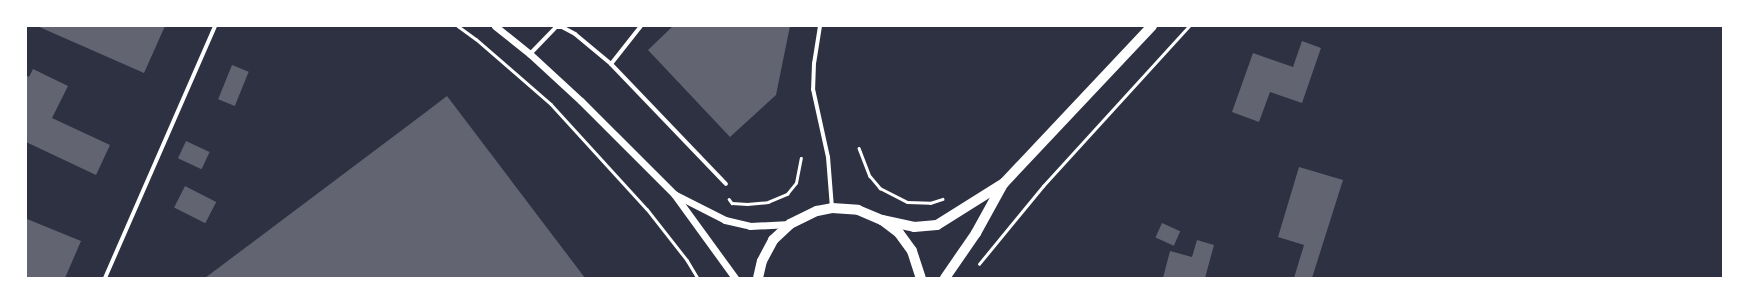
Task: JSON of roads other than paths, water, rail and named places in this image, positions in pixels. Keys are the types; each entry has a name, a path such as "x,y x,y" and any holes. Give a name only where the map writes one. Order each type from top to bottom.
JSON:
{"main road":[{"path":"945,278 976,233 1004,183 1152,26"},
{"path":"758,278 762,261 773,240 790,224 817,211 832,208 858,210 882,220 914,227 937,225 1004,183"},
{"path":"882,220 899,233 912,251 921,278"}],"street":[{"path":"105,278 215,26"},
{"path":"495,26 530,54 581,101 674,194 735,278"},
{"path":"611,64 641,26"},
{"path":"820,26 814,63 812,89 828,157 832,208"},
{"path":"530,54 556,27 562,27 575,34 611,64 726,184"},
{"path":"674,194 725,220 750,226 790,224"}]}
